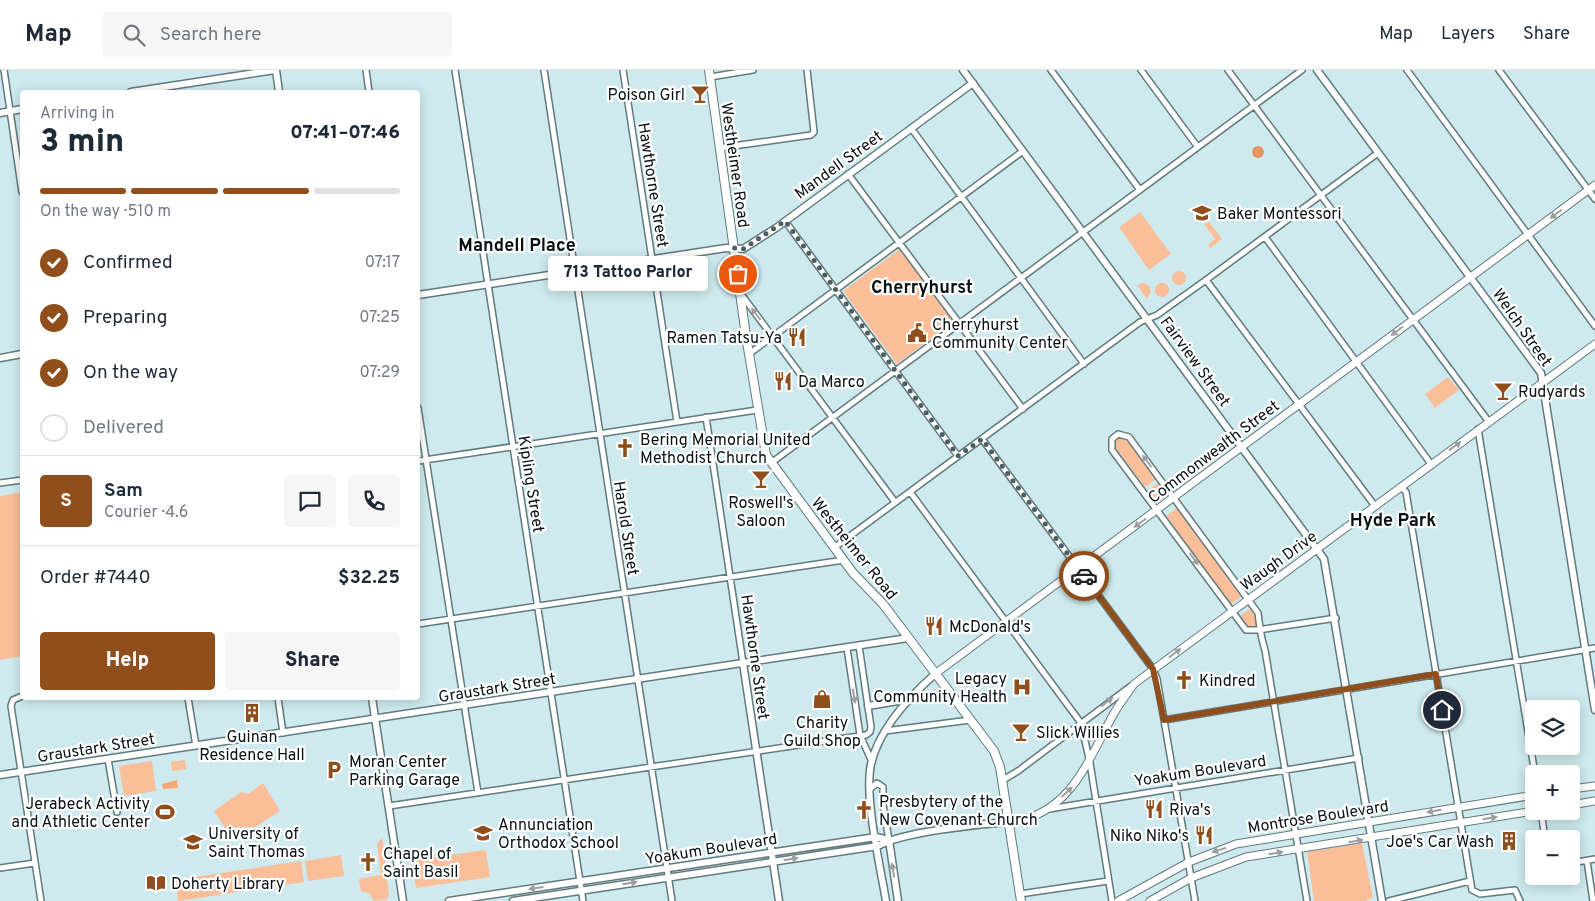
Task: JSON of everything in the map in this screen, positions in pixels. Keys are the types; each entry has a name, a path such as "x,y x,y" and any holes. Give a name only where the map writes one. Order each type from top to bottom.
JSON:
{"main road":[{"name":"Westheimer Road","path":"709,73 763,446 771,463 834,547 883,604 998,759 1021,897"},
{"name":"Commonwealth Street","path":"934,674 1595,185"},
{"name":"Waugh Drive","path":"1009,822 1022,820 1046,810 1074,785 1090,763 1112,716 1134,684 1595,344"},
{"path":"1580,788 1595,786"},
{"name":"Montrose Boulevard","path":"1118,901 1189,862 1236,844 1525,796"},
{"path":"1580,804 1595,802"},
{"name":"Montrose Boulevard","path":"1150,901 1191,878 1246,857 1525,812"}],"street":[{"path":"4,70 20,178"},
{"path":"144,90 276,70 279,90"},
{"path":"366,70 369,90"},
{"name":"Kipling Street","path":"456,70 584,901"},
{"name":"Harold Street","path":"544,70 672,901"},
{"name":"Hawthorne Street","path":"623,70 677,422"},
{"path":"709,73 753,70"},
{"path":"720,148 810,135 815,128 807,70"},
{"name":"Fairview Street","path":"963,70 1318,548 1327,568 1382,901"},
{"path":"1051,70 1140,190"},
{"path":"1141,70 1196,146"},
{"path":"1228,70 1489,422"},
{"path":"771,463 1084,232 1196,146 1302,70"},
{"name":"Welch Street","path":"1317,70 1541,372 1595,710"},
{"path":"1406,70 1595,326"},
{"path":"1499,70 1595,199"},
{"name":"Mandell Street","path":"420,295 734,248 743,249 785,221 973,83"},
{"path":"0,113 20,109"},
{"path":"911,128 1084,364"},
{"path":"749,354 1024,151"},
{"path":"834,547 1084,364 1206,280 1378,153"},
{"path":"848,174 1023,409"},
{"path":"785,221 958,456"},
{"path":"1265,237 1431,464"},
{"path":"1206,280 1374,506"},
{"path":"740,293 896,502"},
{"path":"0,358 20,354"},
{"path":"420,461 758,410"},
{"name":"Hawthorne Street","path":"706,418 779,901"},
{"path":"420,423 478,793"},
{"path":"1478,429 1534,765"},
{"path":"1307,901 1265,650 1258,630 1260,624 1258,613 1129,437 1122,434 1115,436 1111,442 1112,450 1246,630 1258,630 1336,618"},
{"path":"982,439 1153,669 1164,720 1195,901"},
{"path":"0,483 20,480"},
{"path":"1402,487 1406,492 1472,890 1477,893 1515,890 1520,901"},
{"path":"910,492 1007,620 1081,724 1090,763 1112,901"},
{"path":"420,624 844,560"},
{"name":"Graustark Street","path":"0,776 908,638"},
{"path":"388,806 870,732 859,646"},
{"path":"846,648 860,735 872,762"},
{"path":"1164,720 1595,648"},
{"name":"Commonwealth Street","path":"886,901 870,789 872,762 885,731 911,698 934,674"},
{"path":"1003,780 1018,771 1134,684"},
{"path":"20,696 13,700 11,706 41,901"},
{"path":"868,706 911,698"},
{"path":"188,700 196,746"},
{"path":"278,700 283,733"},
{"path":"372,700 403,901"},
{"path":"885,731 970,720"},
{"name":"Yoakum Boulevard","path":"1046,810 1359,758"},
{"path":"108,759 116,812"},
{"path":"870,789 877,783 883,787 883,805 898,901"},
{"name":"Yoakum Boulevard","path":"513,901 878,846 889,840 1009,822"},
{"name":"Yoakum Boulevard","path":"450,901 493,898 580,882 876,837 889,840"},
{"path":"1580,861 1595,859"},
{"path":"1587,860 1593,901"},
{"path":"0,868 35,863"},
{"path":"1021,897 1108,880"},
{"path":"1389,901 1470,881"}],"shaded area":[{"path":"1256,146 1260,146 1264,152 1260,158 1256,158 1252,154 1252,150"},
{"path":"1140,212 1171,254 1149,270 1119,227"},
{"path":"1209,222 1222,239 1210,248 1208,245 1215,239 1204,224"},
{"path":"900,249 953,322 897,364 843,291"},
{"path":"1179,271 1184,273 1186,278 1184,283 1179,285 1174,283 1172,278 1174,273"},
{"path":"1144,283 1149,286 1151,292 1147,299 1137,285"},
{"path":"1162,283 1167,285 1169,290 1167,295 1162,297 1157,295 1155,290 1157,285"},
{"path":"1448,377 1459,390 1435,408 1425,394"},
{"path":"1119,437 1126,439 1156,479 1145,487 1115,447 1115,440"},
{"path":"1158,483 1166,493 1155,502 1147,491"},
{"path":"20,492 20,656 0,660 0,496"},
{"path":"1177,508 1242,596 1231,604 1166,516"},
{"path":"1251,608 1258,625 1248,628 1240,616"},
{"path":"185,760 186,769 172,771 171,762"},
{"path":"152,761 156,791 124,796 119,766"},
{"path":"177,780 178,788 163,789 162,784"},
{"path":"263,783 280,811 255,827 225,828 214,811 241,792 248,794"},
{"path":"382,838 389,895 386,900 374,901 369,893 361,891 359,879 381,875 377,844"},
{"path":"1362,843 1373,898 1365,901 1314,901 1307,852"},
{"path":"486,850 490,877 416,888 412,860"},
{"path":"341,855 344,876 308,881 305,861"},
{"path":"301,861 304,882 178,901 175,880"}],"way so far":[{"path":"738,274 734,248 743,249 785,221 958,456 982,439 1084,576"}],"place":[{"name":"Poison Girl","path":"700,94"},
{"name":"Baker Montessori","path":"1202,213"},
{"name":"713 Tattoo Parlor","path":"738,274"},
{"name":"Cherryhurst Community Center","path":"917,333"},
{"name":"Ramen Tatsu-Ya","path":"797,337"},
{"name":"Da Marco","path":"783,381"},
{"name":"Rudyards","path":"1503,391"},
{"name":"Bering Memorial United Methodist Church","path":"625,448"},
{"name":"Roswell's Saloon","path":"761,479"},
{"name":"McDonald's","path":"934,626"},
{"name":"Kindred","path":"1184,680"},
{"name":"Legacy Community Health","path":"1022,687"},
{"name":"Charity Guild Shop","path":"822,699"},
{"name":"Guinan Residence Hall","path":"252,713"},
{"name":"Slick Willies","path":"1021,732"},
{"name":"Moran Center Parking Garage","path":"334,770"},
{"name":"Riva's","path":"1154,809"},
{"name":"Presbytery of the New Covenant Church","path":"864,810"},
{"name":"Jerabeck Activity and Athletic Center","path":"165,812"},
{"name":"Annunciation Orthodox School","path":"483,833"},
{"name":"Niko Niko's","path":"1204,835"},
{"name":"Joe's Car Wash","path":"1509,841"},
{"name":"University of Saint Thomas","path":"193,842"},
{"name":"Chapel of Saint Basil","path":"368,862"},
{"name":"Doherty Library","path":"156,883"}],"district":[{"name":"Mandell Place","path":"517,245"},
{"name":"Cherryhurst","path":"922,287"},
{"name":"Hyde Park","path":"1393,520"}],"route":[{"path":"1084,576 1153,669 1157,679 1164,720 1436,674 1442,710"}]}
